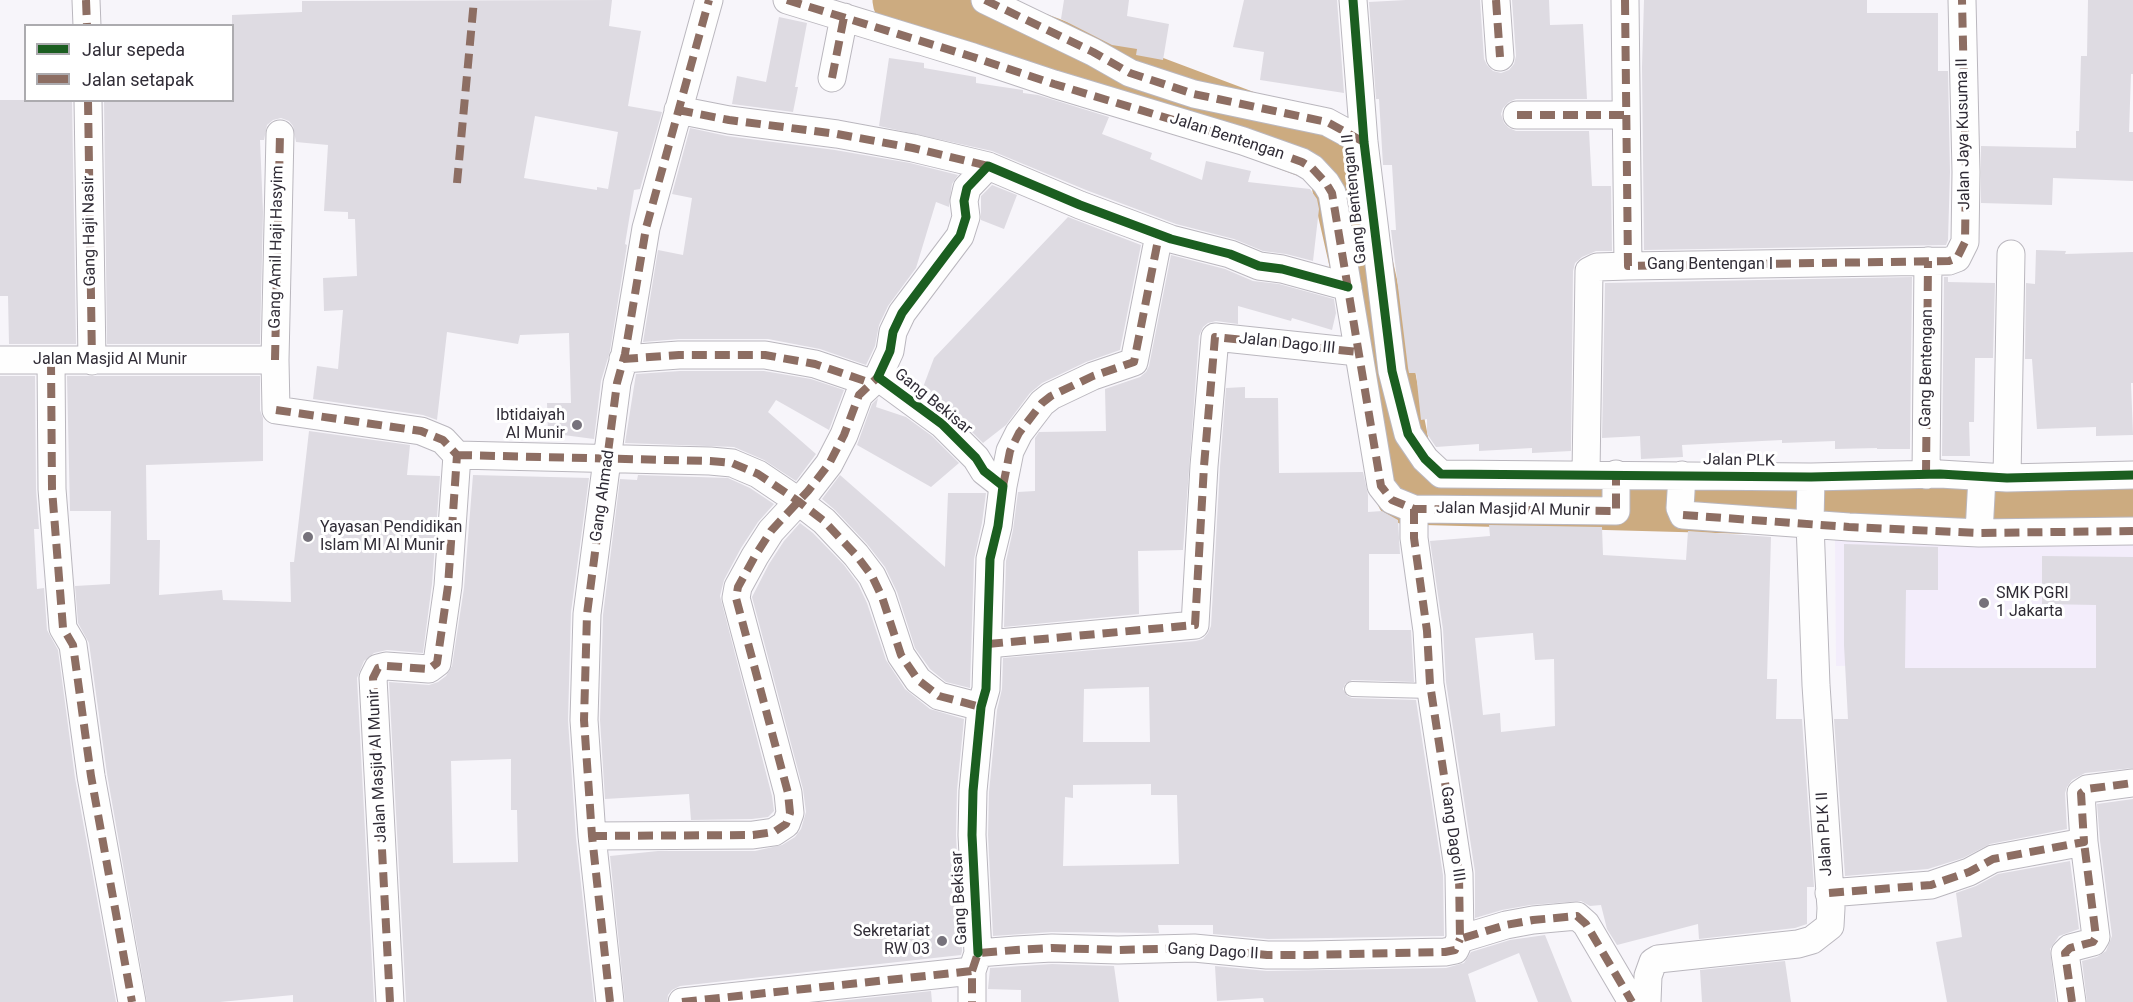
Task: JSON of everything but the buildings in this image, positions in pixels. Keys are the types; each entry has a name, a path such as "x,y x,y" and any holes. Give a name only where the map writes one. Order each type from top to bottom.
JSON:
{"street":[{"path":"86,0 87,24"},
{"name":"Gang Ahmad","path":"610,1002 592,836 584,720 587,614 617,383 646,228 709,0"},
{"name":"Jalan Bentengan","path":"787,0 1243,141 1302,162 1319,174 1332,193 1358,352 1381,396 1382,486 1392,500 1429,491"},
{"name":"Jalan Bentengan","path":"985,0 1093,52 1130,73 1194,94 1327,122 1364,142"},
{"name":"Gang Bentengan II","path":"1353,0 1364,142 1381,290 1381,396"},
{"path":"1496,0 1500,57"},
{"name":"Gang Bentengan I","path":"1625,0 1628,266 1939,261"},
{"name":"Jalan Jaya Kusuma II","path":"1939,261 1957,258 1965,242 1966,172 1962,0"},
{"path":"832,78 844,17"},
{"name":"Gang Haji Nasir","path":"88,102 92,361"},
{"path":"678,110 750,123 837,134 913,148 988,166 1159,235 1230,254 1259,266 1282,269 1347,287"},
{"path":"1517,115 1625,116"},
{"name":"Gang Amil Haji Hasyim","path":"275,360 280,134"},
{"name":"Gang Bekisar","path":"972,1002 975,962 972,835 975,760 981,707 985,693 990,559 999,526 1003,486 984,471 976,458 942,424 874,380 890,351 898,321 914,296 960,236 966,217 964,201 966,192 988,166"},
{"path":"1003,486 1010,451 1019,433 1042,403 1051,396 1093,376 1134,362 1159,235"},
{"path":"1980,529 1990,479 2011,254"},
{"name":"Gang Bentengan","path":"1926,475 1939,261"},
{"path":"1586,474 1589,271 1597,267 1628,266"},
{"name":"Jalan Dago III","path":"988,644 1195,625 1204,466 1215,337 1358,352"},
{"path":"592,836 753,835 774,832 786,824 790,813 788,793 736,598 742,578 771,531 813,486 829,464 841,442 860,395 874,380 815,364 765,355 679,355 623,358"},
{"name":"Jalan Masjid Al Munir","path":"0,360 275,360"},
{"path":"51,360 52,489 63,628 73,645 91,776 132,1002"},
{"path":"275,360 276,410 421,431 443,440 457,455 691,460 732,463 758,474 824,521 856,555 872,576 882,597 901,655 918,681 939,696 981,707"},
{"path":"1381,396 1425,459 1429,491"},
{"name":"Jalan Masjid Al Munir","path":"390,1002 373,678 378,668 386,666 429,669 437,663 448,586 457,455"},
{"name":"Jalan PLK","path":"1429,491 1586,474 1811,483 1926,475 1990,479 2133,475"},
{"name":"Jalan Masjid Al Munir","path":"1429,491 1615,508 1616,476"},
{"name":"Jalan PLK","path":"1682,478 1682,512 1810,520"},
{"name":"Jalan PLK II","path":"1647,1002 1648,976 1653,962 1658,959 1784,946 1812,940 1830,926 1816,685 1810,520 1811,483"},
{"name":"Gang Dago III","path":"1429,491 1414,538 1427,631 1431,691 1459,874 1460,939"},
{"path":"1810,520 1980,529 2133,531"},
{"path":"2072,1002 2065,953 2070,948 2092,942 2096,937 2084,842 2081,793 2087,789 2133,783"},
{"path":"1829,893 1931,885 1970,872 1993,859 2084,842"},
{"path":"1460,939 1506,925 1577,916 1586,924 1632,1002"},
{"name":"Gang Dago II","path":"975,962 1052,948 1118,950 1194,948 1267,955 1445,952 1455,950 1460,939"},
{"path":"682,1002 975,962"}],"lane":[{"path":"1352,689 1431,691"}],"shaded area":[{"name":"SMK PGRI 1 Jakarta","path":"2133,539 2133,670 1901,729 1901,665 1836,666 1835,540"}],"waterway":[{"path":"904,0 1018,37 1337,157 1366,285 1407,493 2133,513"}],"marked path":[{"path":"86,0 87,24"},
{"path":"457,183 474,0"},
{"path":"610,1002 592,836 584,720 587,614 617,383 625,354 646,228 709,0"},
{"path":"787,0 1243,141 1302,162 1312,168 1332,193 1381,486 1392,500 1414,509 1616,511 1616,474"},
{"path":"985,0 1093,52 1130,73 1194,94 1327,122 1364,142"},
{"path":"1496,0 1500,57"},
{"path":"1625,0 1628,266 1949,261 1957,258 1965,242 1966,172 1962,0"},
{"path":"832,78 844,17"},
{"path":"88,102 92,361"},
{"path":"678,110 729,120 837,134 913,148 988,166"},
{"path":"1517,115 1625,115"},
{"path":"275,360 280,134"},
{"path":"1003,486 1010,451 1019,433 1042,403 1051,396 1093,376 1134,362 1159,235"},
{"path":"1926,475 1928,261"},
{"path":"988,644 1195,625 1204,466 1215,337 1358,352"},
{"path":"623,359 679,355 765,355 815,364 871,383"},
{"path":"51,360 52,489 63,628 73,645 91,776 132,1002"},
{"path":"592,836 753,835 774,832 786,824 790,813 788,793 736,598 738,587 771,531 829,464 844,435 859,395 878,377"},
{"path":"276,410 421,431 443,440 457,455 448,586 437,663 429,669 386,666 378,668 373,678 390,1002"},
{"path":"457,455 710,461 732,463 758,474 824,521 856,555 872,576 882,597 901,655 918,680 939,696 981,707"},
{"path":"1414,509 1414,538 1427,631 1430,684 1459,874 1460,939 1506,925 1577,916 1586,924 1632,1002"},
{"path":"1683,515 1849,527 1979,533 2133,531"},
{"path":"1829,893 1931,885 1969,872 1993,859 2084,842 2081,793 2087,789 2133,783"},
{"path":"2072,1002 2065,953 2070,948 2093,942 2096,937 2084,842"},
{"path":"972,971 978,953 1016,950 1194,948 1267,955 1445,952 1455,950 1460,939"},
{"path":"682,1002 972,971 972,1002"}],"cycle path":[{"path":"1353,0 1364,142 1392,371 1408,434 1425,459 1441,474 1811,477 1940,474 2007,478 2133,475"},
{"path":"978,953 972,835 973,791 981,707 986,689 990,559 998,526 1003,486 984,471 976,458 942,424 878,377 890,351 893,332 902,313 960,236 966,217 964,201 967,188 988,166 1080,205 1171,239 1230,254 1259,266 1282,269 1348,287"}],"place":[{"name":"Ibtidaiyah Al Munir","path":"577,425"},
{"name":"Yayasan Pendidikan Islam MI Al Munir","path":"308,537"},
{"name":"SMK PGRI 1 Jakarta","path":"1984,603"},
{"name":"Sekretariat RW 03","path":"942,941"}]}
